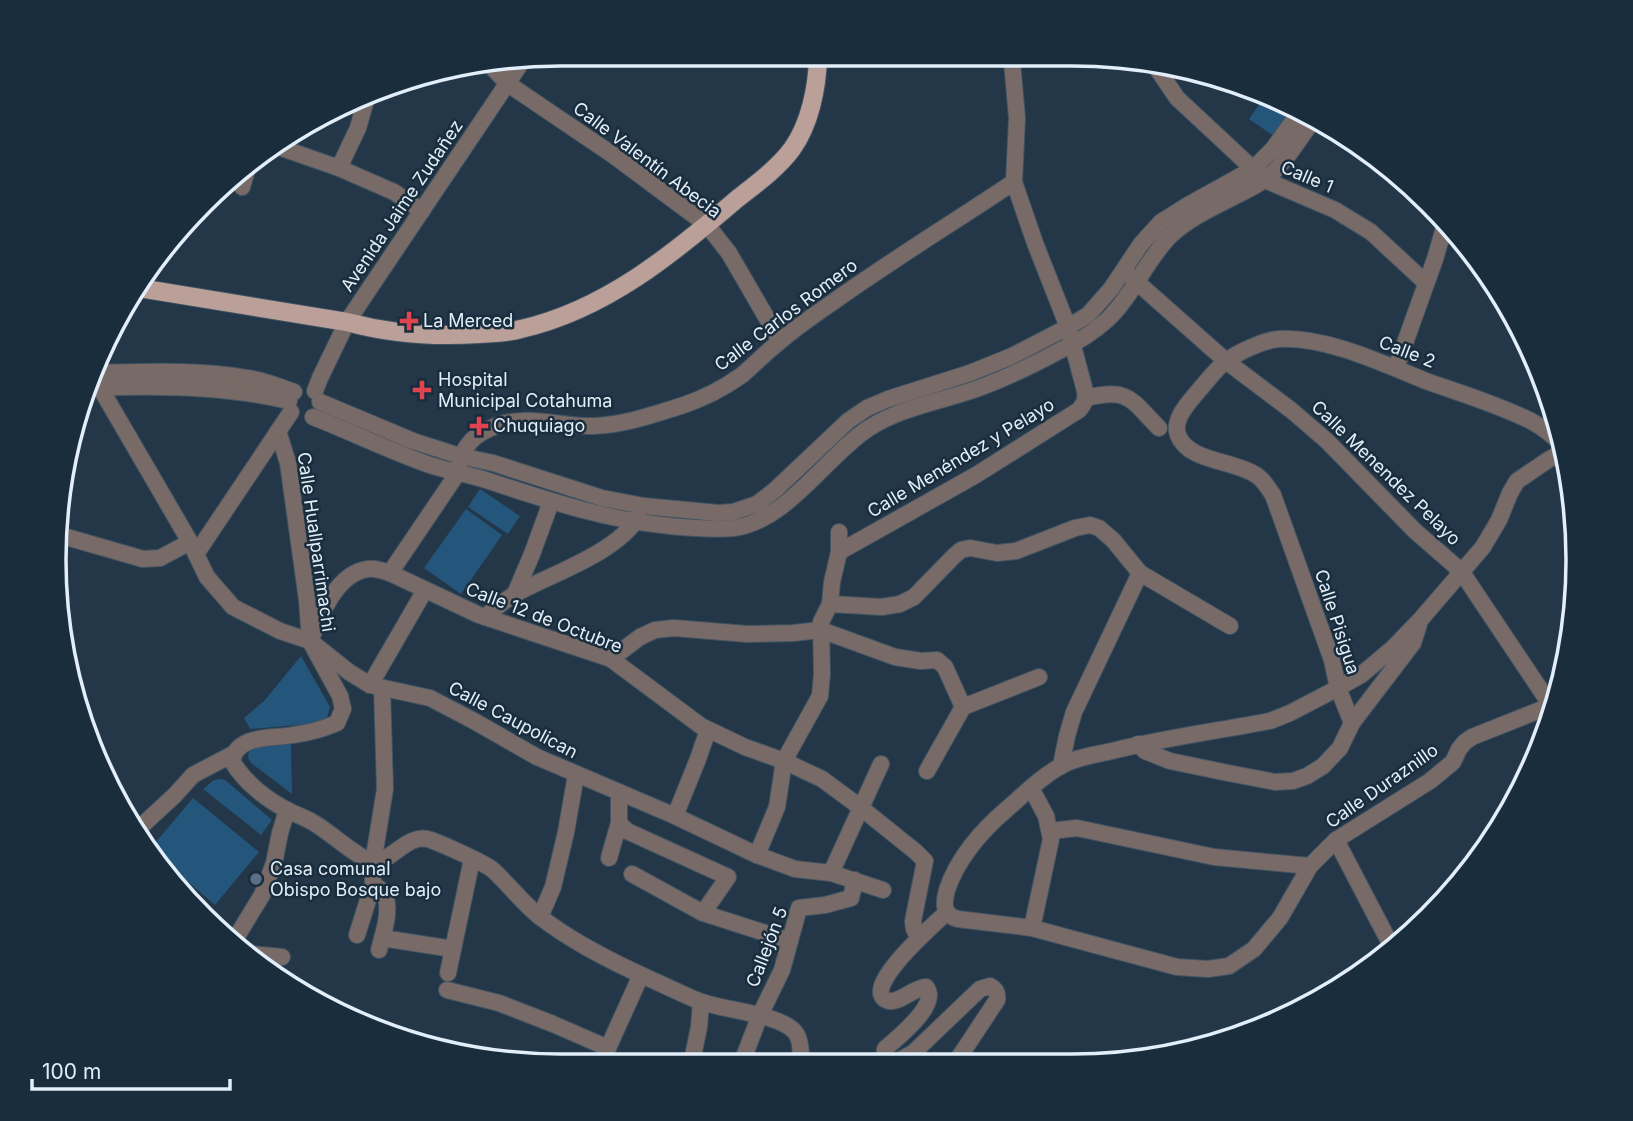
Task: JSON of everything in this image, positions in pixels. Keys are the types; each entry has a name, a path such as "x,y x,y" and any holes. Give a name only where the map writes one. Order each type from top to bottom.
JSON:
{"main road":[{"path":"148,290 347,322 401,334 446,335 520,330 569,314 638,278 707,225 780,162 793,148 805,125 814,96 817,66"}],"street":[{"path":"1012,66 1017,118 1014,181 1074,343 1086,398 1106,393 1128,397 1159,428"},
{"name":"Avenida Jaime Zudañez","path":"193,548 306,397 347,322 517,69"},
{"name":"Calle Valentín Abecia","path":"496,71 508,84 613,155 707,225 729,253 780,341"},
{"name":"Calle 1","path":"1161,75 1177,98 1259,175 1335,210 1371,232 1426,283"},
{"path":"338,168 358,128 365,107"},
{"path":"306,397 426,463 457,474 483,479 589,513 635,523 687,528 737,528 756,522 783,505 869,428 890,417 980,388 1014,373 1074,343 1108,319 1171,235 1259,175 1273,149 1295,119"},
{"path":"101,380 306,397 413,441 602,498 644,506 733,512 747,508 775,490 848,421 867,408 1013,356 1088,315 1111,289 1141,244 1161,222 1188,205 1279,167 1309,127"},
{"path":"286,150 394,192 422,211"},
{"name":"Calle Carlos Romero","path":"460,456 481,432 502,422 519,420 591,426 616,424 688,403 718,390 741,375 780,341 832,302 1014,181"},
{"path":"242,187 243,182"},
{"path":"1396,368 1443,233"},
{"name":"Calle Menendez Pelayo","path":"1123,270 1226,361 1327,441 1415,531 1461,571 1547,698"},
{"name":"Calle 2","path":"1226,361 1252,347 1279,339 1322,344 1396,368 1530,421 1550,433"},
{"name":"Calle Pisigua","path":"1226,361 1187,405 1177,425 1178,435 1185,446 1200,455 1244,468 1258,476 1273,495 1352,723"},
{"name":"Calle Caupolican","path":"98,389 193,548 207,577 233,607 280,631 310,641 349,672 376,687 430,698 537,757 675,816 757,855 795,869 831,873 883,890"},
{"name":"Calle Menéndez y Pelayo","path":"839,552 999,460 1079,410 1086,398"},
{"name":"Calle Huallparrimachi","path":"233,754 247,741 304,733 337,723 343,709 340,696 310,641 288,463 278,431"},
{"path":"1031,788 1051,831 1032,928 951,917 946,913 944,902 948,888 969,848 994,820 1031,788 1061,766 1138,744 1270,721 1361,675 1421,619 1483,547 1517,481 1555,455"},
{"path":"390,573 457,474 460,456"},
{"path":"515,594 551,502"},
{"path":"485,617 515,594 615,543 635,523 644,506"},
{"path":"830,604 882,607 900,604 914,597 961,550 970,548 997,553 1016,551 1075,528 1090,525 1099,528 1113,540 1140,573 1230,626"},
{"path":"757,855 777,807 785,761 820,696 821,622 830,604 839,552 839,532"},
{"path":"67,537 143,559 160,558 193,548"},
{"name":"Calle 12 de Octubre","path":"310,641 325,606 338,587 365,569 376,569 485,617 611,659 708,730 822,779 916,852 925,861 914,922 919,938"},
{"path":"1061,766 1074,712 1140,573"},
{"path":"356,935 373,884 373,863 385,789 376,687 425,590"},
{"path":"1138,744 1145,751 1170,761 1275,782 1293,781 1307,776 1323,766 1340,748 1352,723 1413,643 1421,619"},
{"path":"611,659 640,637 674,628 747,634 821,630 895,657 921,661 937,660 945,667 963,707"},
{"path":"927,771 963,707 1039,677"},
{"name":"Calle Duraznillo","path":"1032,928 1177,967 1208,969 1229,966 1254,949 1280,918 1310,866 1336,840 1430,781 1453,762 1459,749 1472,737 1543,711"},
{"path":"675,816 708,730"},
{"path":"233,754 232,761 244,779 287,810 313,823 373,863 384,860 413,841 428,839 492,869 540,917 606,959 701,1002 760,1015 788,1025 796,1033 800,1054"},
{"path":"143,824 194,775 233,754"},
{"path":"831,873 881,764"},
{"path":"540,917 553,887 576,775"},
{"path":"609,858 619,823 618,792"},
{"path":"238,934 262,895 274,863 287,810"},
{"path":"619,823 627,831 728,877 703,913"},
{"path":"1051,831 1077,828 1214,857 1310,866"},
{"path":"1336,840 1388,940"},
{"path":"448,973 472,859"},
{"path":"632,874 703,913 790,942"},
{"name":"Callejón 5","path":"745,1054 782,970 799,908 851,898 855,880"},
{"path":"373,884 383,892 386,905 387,918 381,944 453,949"},
{"path":"884,1054 885,1048 912,1025 930,995 926,987 922,987 893,1001 885,1000 881,989 892,967 946,913"},
{"path":"264,955 282,957"},
{"path":"447,990 499,1003 553,1024 606,1054 641,975"},
{"path":"912,1054 980,989 990,985 998,994 997,1000 961,1054"},
{"path":"693,1054 701,1002"}],"shaded area":[{"path":"1260,103 1288,116 1274,136 1249,119"},
{"path":"480,489 520,516 508,534 468,507"},
{"path":"466,509 502,535 461,594 424,568"},
{"path":"301,656 330,707 327,718 320,723 250,729 244,718 264,701"},
{"path":"291,744 292,794 248,758 249,751 255,748"},
{"path":"219,779 225,780 272,820 261,835 203,789"},
{"path":"193,798 259,852 215,905 180,875 155,842"}],"place":[{"name":"La Merced","path":"409,321"},
{"name":"Hospital Municipal Cotahuma","path":"422,390"},
{"name":"Chuquiago","path":"479,426"},
{"name":"Casa comunal Obispo Bosque bajo","path":"256,879"}]}
